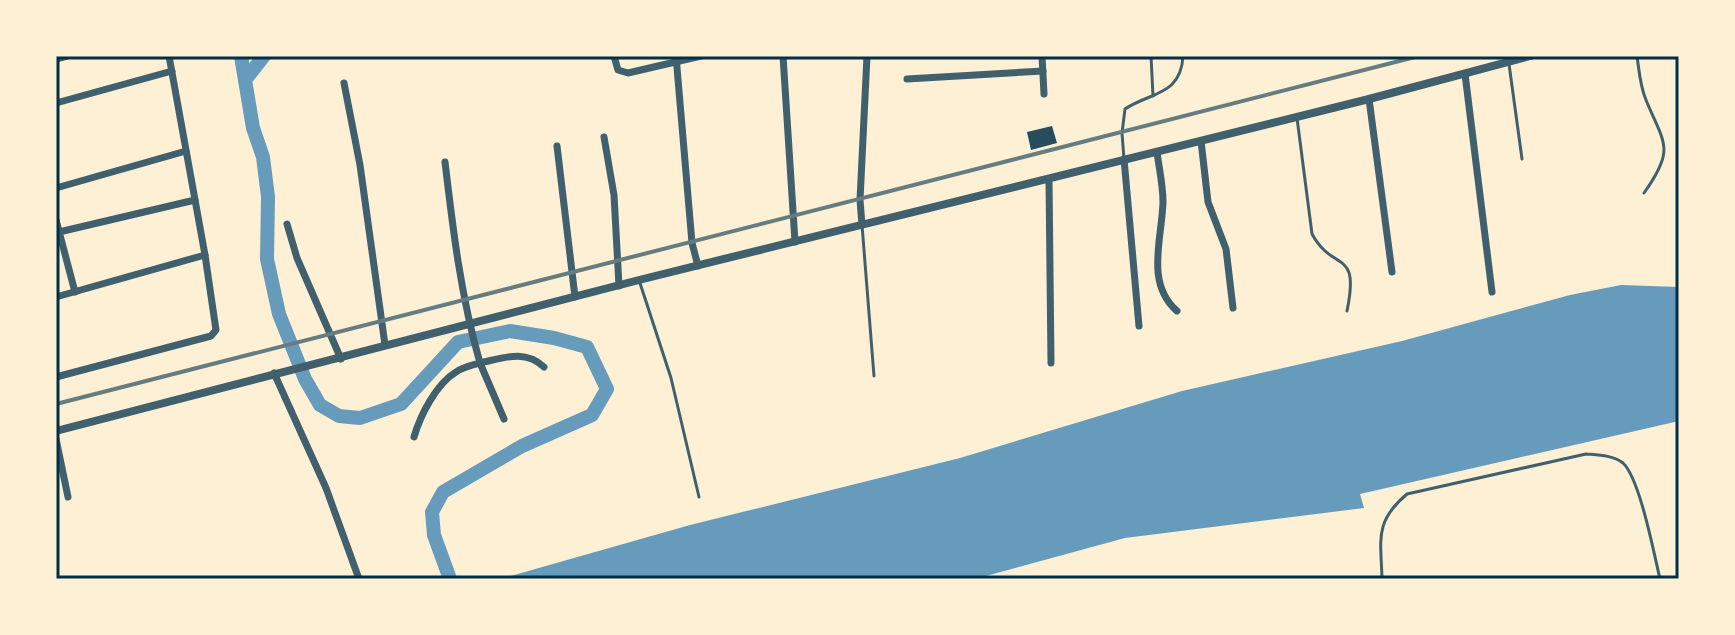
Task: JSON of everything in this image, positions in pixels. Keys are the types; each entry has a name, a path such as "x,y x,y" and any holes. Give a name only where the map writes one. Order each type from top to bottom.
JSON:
{"street":[{"path":"56,59 67,56"},
{"path":"56,377 211,336 217,326 169,56"},
{"path":"614,56 618,70 624,73 676,59 701,56"},
{"path":"783,56 795,242"},
{"path":"862,225 860,200 867,56"},
{"path":"1042,56 1044,94"},
{"path":"56,431 639,280 1297,118 1465,74 1496,61 1509,62 1530,56"},
{"path":"676,59 692,243 698,266"},
{"path":"56,103 172,71"},
{"path":"907,79 1043,71"},
{"path":"1465,74 1492,292"},
{"path":"344,83 360,165 385,345"},
{"path":"1369,99 1392,272"},
{"path":"604,137 614,195 619,286"},
{"path":"1201,141 1208,202 1226,249 1233,308"},
{"path":"557,146 575,297"},
{"path":"56,188 186,151"},
{"path":"1157,152 1163,200 1158,237 1159,281 1166,302 1177,311"},
{"path":"1124,159 1139,326"},
{"path":"445,162 457,262 469,325 480,363 504,419"},
{"path":"1049,179 1051,363"},
{"path":"59,232 195,200"},
{"path":"56,220 75,292"},
{"path":"287,224 297,258 341,359"},
{"path":"56,297 205,255"},
{"path":"414,437 429,405 455,372 480,363 521,355 537,360 544,367"},
{"path":"274,373 326,488 359,579"},
{"path":"56,439 68,497"}],"lane":[{"path":"1151,56 1153,96"},
{"path":"1124,159 1122,133 1125,109 1164,92 1173,84 1182,66 1183,56"},
{"path":"1637,56 1643,93 1664,142 1658,173 1644,193"},
{"path":"1509,62 1522,159"},
{"path":"1297,118 1312,234 1318,245 1341,260 1352,277 1347,311"},
{"path":"862,225 874,376"},
{"path":"639,280 678,404 699,497"},
{"path":"1382,579 1381,532 1389,510 1407,494 1586,454 1608,456 1623,464 1634,480 1660,579"}],"water":[{"path":"1621,285 1679,287 1679,421 1360,494 1364,508 1125,538 975,579 500,579 690,525 960,458 1182,391 1402,341 1570,295"}],"building":[{"path":"1052,126 1057,143 1031,150 1027,132"}],"waterway":[{"path":"241,56 253,128 263,157 268,197 267,259 279,314 305,379 320,405 339,416 360,418 401,404 458,342 510,331 587,347 607,389 592,415 522,446 443,492 432,512 434,535 450,579"},
{"path":"245,80 264,56"}],"railway":[{"path":"56,404 1419,56"}]}
